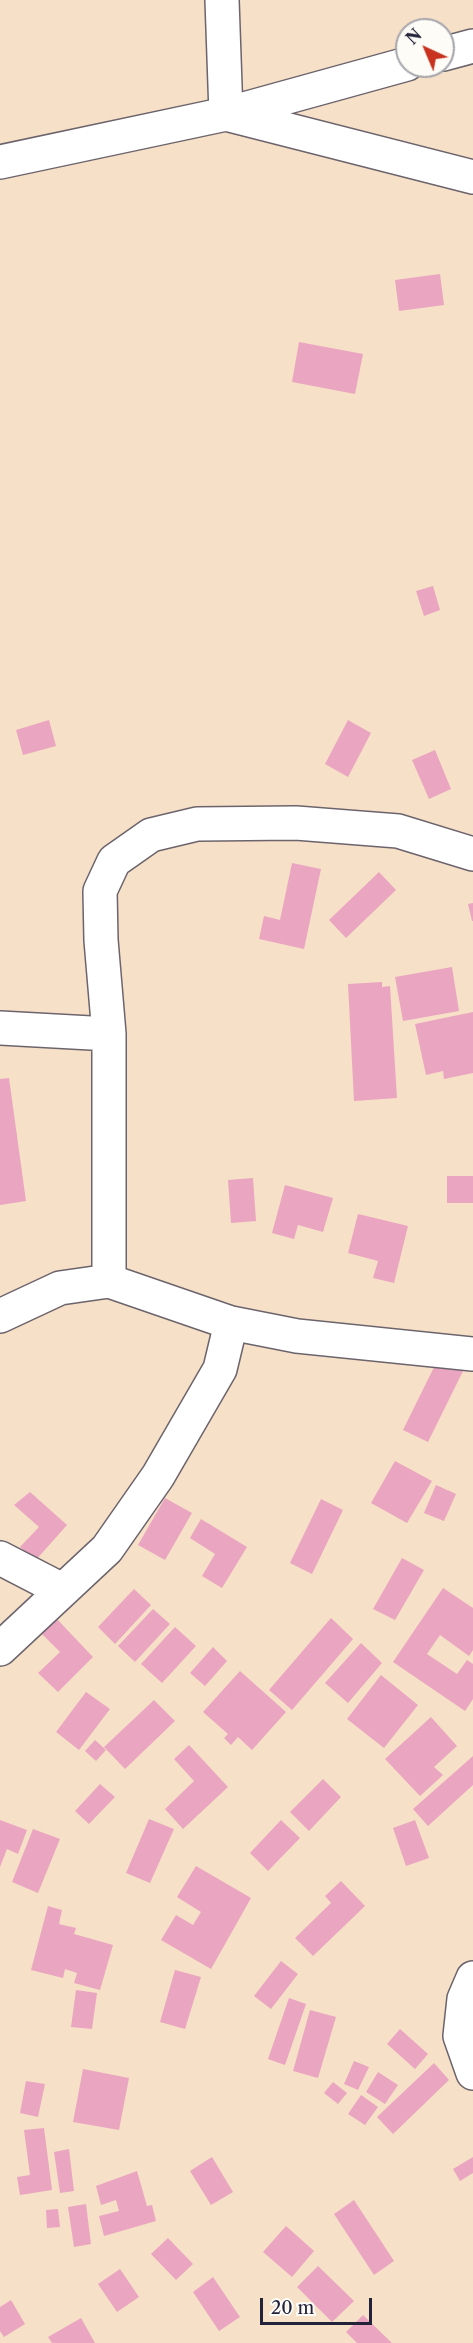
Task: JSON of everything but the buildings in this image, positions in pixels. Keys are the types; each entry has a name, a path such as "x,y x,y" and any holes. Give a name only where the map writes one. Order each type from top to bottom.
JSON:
{"street":[{"path":"222,0 226,114"},
{"path":"455,51 473,46"},
{"path":"0,162 226,114 395,67"},
{"path":"226,114 473,177"},
{"path":"109,1281 109,1034 101,940 100,891 114,861 151,835 197,824 296,823 398,831 473,854"},
{"path":"0,1028 109,1034"},
{"path":"0,1316 60,1288 109,1281 231,1323 297,1336 473,1354"},
{"path":"0,1649 106,1549 158,1476 220,1369 231,1323"},
{"path":"0,1558 62,1590"},
{"path":"473,1978 464,1999 459,2036 473,2073"}]}
